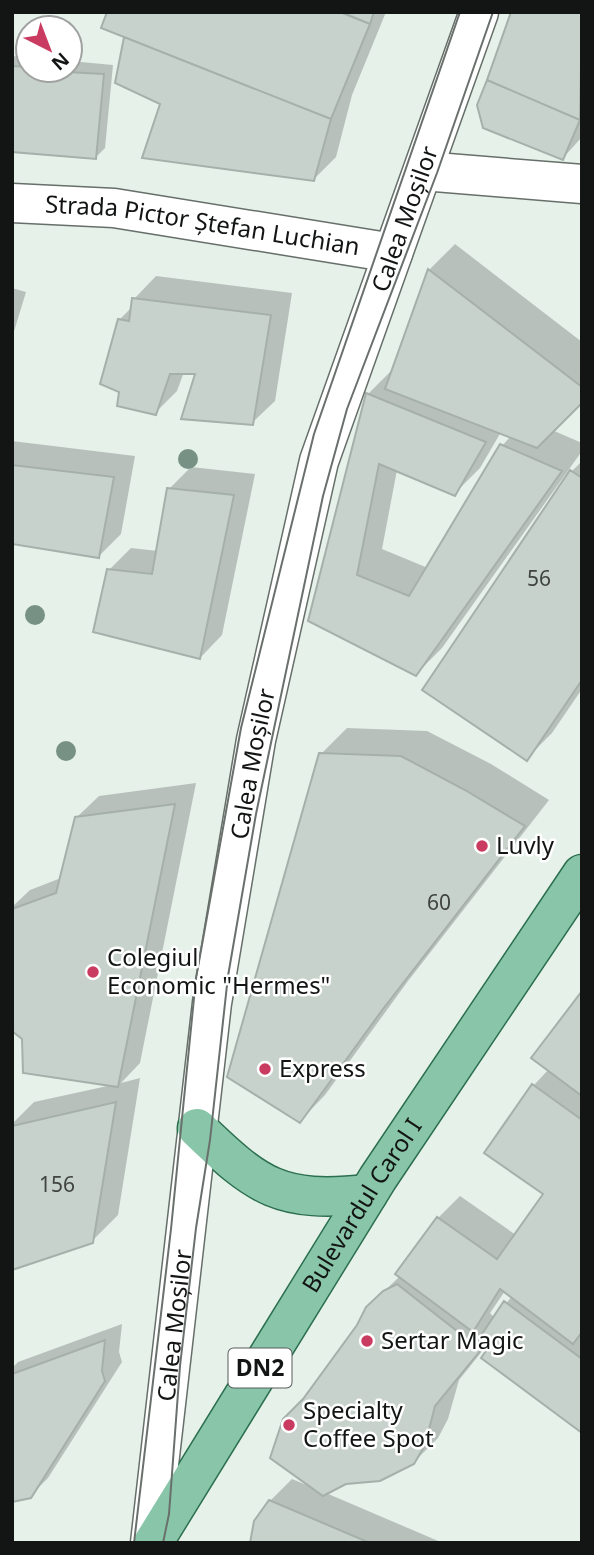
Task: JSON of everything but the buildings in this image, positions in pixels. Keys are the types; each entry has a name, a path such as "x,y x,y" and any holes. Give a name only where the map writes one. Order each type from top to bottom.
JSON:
{"main road":[{"name":"Bulevardul Carol I","path":"152,1543 368,1194 582,874"},
{"path":"197,1128 243,1170 270,1188 295,1195 332,1198 368,1194"}],"street":[{"name":"Calea Moșilor","path":"152,1543 212,1003 256,740 319,461 479,12"},
{"path":"423,171 582,184"},
{"name":"Strada Pictor Ștefan Luchian","path":"12,203 114,208 393,253"}],"tram line":[{"path":"134,1543 171,1229 196,978 241,728 314,434 460,12"},
{"path":"163,1543 169,1514 180,1366 196,1228 210,1140 228,976 256,814 323,496 347,409 437,173 493,12"}],"place":[{"name":"Luvly","path":"482,846"},
{"name":"Colegiul Economic \"Hermes\"","path":"93,972"},
{"name":"Express","path":"265,1069"},
{"name":"Sertar Magic","path":"367,1341"},
{"name":"Specialty Coffee Spot","path":"289,1425"}]}
